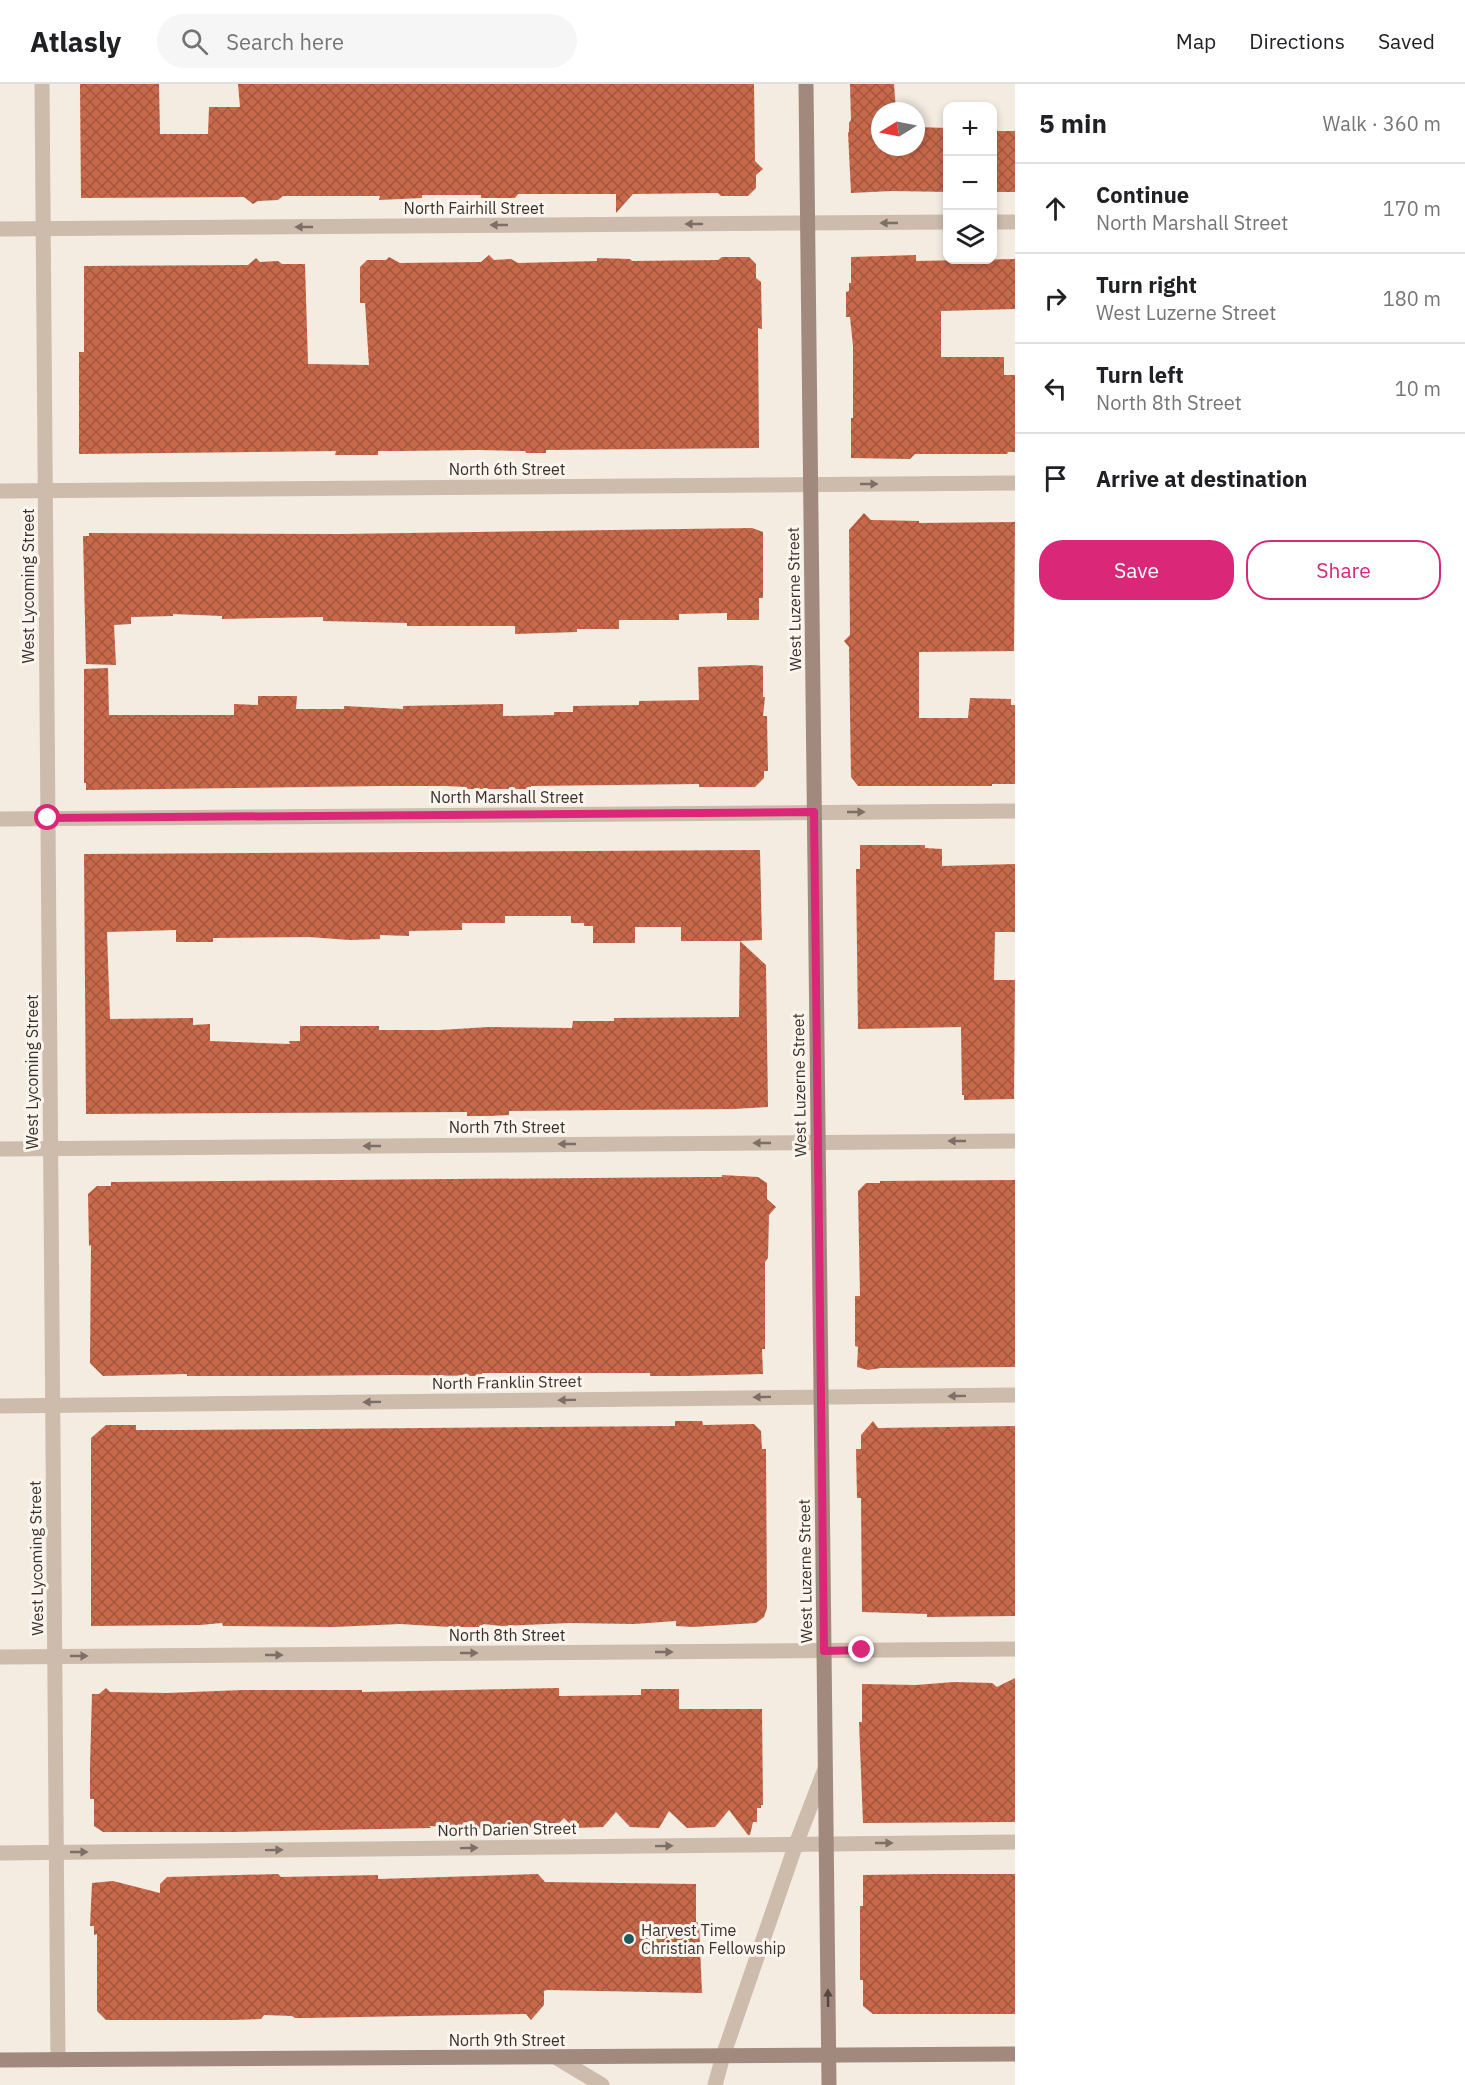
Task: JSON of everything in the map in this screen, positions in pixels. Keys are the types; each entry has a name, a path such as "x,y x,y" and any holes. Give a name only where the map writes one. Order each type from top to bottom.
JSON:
{"street":[{"name":"West Lycoming Street","path":"42,84 58,2060"},
{"name":"West Luzerne Street","path":"806,84 829,2085"},
{"name":"North Fairhill Street","path":"0,229 943,222"},
{"path":"997,222 1015,222"},
{"name":"North 6th Street","path":"0,491 1015,483"},
{"name":"North Marshall Street","path":"0,819 1015,811"},
{"name":"North 7th Street","path":"0,1149 1015,1141"},
{"name":"North Franklin Street","path":"0,1406 1015,1395"},
{"name":"North 8th Street","path":"0,1657 1015,1649"},
{"path":"715,2085 795,1844 825,1769"},
{"name":"North Darien Street","path":"0,1853 1015,1842"},
{"name":"North 9th Street","path":"0,2060 1015,2054"},
{"path":"557,2058 602,2085"}],"building":[{"path":"80,84 159,84 160,134 208,134 209,107 240,107 238,84 754,84 755,161 763,169 756,175 756,188 748,196 721,196 718,193 633,194 616,213 616,194 518,194 515,198 481,198 481,195 422,195 422,198 379,200 380,196 283,196 278,200 258,201 253,204 244,197 81,198"},
{"path":"850,84 894,84 895,102 871,102 871,156 925,156 925,127 943,128 943,192 851,193 848,132 851,120"},
{"path":"997,131 1015,131 1015,192 997,192"},
{"path":"489,255 494,260 511,259 518,263 597,261 597,258 630,259 632,261 718,260 722,257 749,257 756,264 756,278 761,282 762,329 758,328 759,448 546,450 546,453 479,450 378,451 378,455 335,455 336,451 79,454 79,352 84,352 84,266 248,265 256,258 260,262 305,264 308,364 369,365 365,303 360,303 360,267 367,260 386,260 389,257 400,263 481,262"},
{"path":"916,255 916,261 943,260 943,264 997,264 997,259 1015,259 1015,309 941,311 941,357 1004,357 1004,375 1015,375 1015,452 1007,454 915,454 910,459 851,458 853,346 850,317 846,317 846,292 849,291 849,283 851,283 851,257"},
{"path":"864,513 871,520 919,521 919,523 1015,522 1014,651 919,652 919,718 968,718 970,698 1011,699 1011,705 1015,705 1015,784 858,786 851,777 849,647 844,641 850,635 849,530"},
{"path":"752,528 763,532 763,598 759,598 759,620 727,620 727,613 679,614 679,620 619,620 619,629 577,629 577,632 515,634 515,626 407,626 407,623 323,621 323,617 222,619 222,616 173,614 173,616 131,617 131,624 114,625 116,665 86,664 83,536 89,536 89,533 341,534"},
{"path":"763,666 763,697 765,697 763,716 767,716 768,771 764,771 764,778 755,787 699,787 699,784 531,786 531,789 383,786 86,790 86,783 84,783 84,669 108,668 109,715 234,715 234,704 258,705 258,696 297,696 296,709 344,709 344,706 403,709 403,706 503,704 503,716 554,715 554,712 573,712 573,706 639,705 639,701 699,700 698,667"},
{"path":"860,845 925,845 925,848 942,849 942,866 1015,864 1015,932 995,932 994,980 1015,980 1014,1099 964,1100 961,1027 858,1029 856,869 860,869"},
{"path":"760,850 762,940 740,941 766,965 768,1107 509,1111 509,1115 489,1116 467,1116 467,1112 86,1114 84,854","holes":["505,916 571,916 571,923 593,926 593,943 635,943 635,927 681,927 681,941 740,941 739,1017 614,1018 614,1021 573,1021 572,1028 489,1027 379,1030 379,1026 300,1026 300,1041 289,1041 290,1044 210,1041 210,1024 193,1025 193,1018 110,1019 107,932 176,930 176,942 213,942 213,938 380,939 380,935 409,936 409,931 462,930 462,923 505,923"]},
{"path":"722,1175 758,1177 767,1183 767,1199 776,1207 769,1215 768,1258 765,1262 763,1374 650,1376 650,1373 482,1373 482,1376 187,1376 187,1374 103,1376 90,1363 91,1245 89,1246 88,1194 97,1186 111,1186 111,1182 722,1177"},
{"path":"1015,1180 1015,1367 868,1370 857,1367 855,1296 860,1296 858,1191 866,1183 880,1183 880,1181"},
{"path":"675,1421 702,1421 703,1425 754,1424 761,1431 762,1449 766,1449 767,1608 764,1617 756,1623 693,1627 676,1626 676,1621 634,1624 569,1623 502,1626 483,1624 483,1627 400,1624 334,1627 223,1626 222,1623 91,1626 91,1438 106,1425 136,1425 136,1430 179,1430 675,1426"},
{"path":"873,1421 878,1428 1015,1426 1015,1616 927,1617 927,1614 862,1612 861,1498 857,1498 856,1449 861,1449 861,1435"},
{"path":"1015,1678 1015,1822 863,1823 859,1722 862,1722 862,1684 916,1685 954,1682 992,1683 997,1687"},
{"path":"106,1688 110,1692 167,1693 243,1690 362,1690 362,1692 559,1688 559,1696 641,1695 641,1689 679,1689 679,1709 762,1709 763,1805 757,1808 757,1822 753,1822 750,1835 729,1810 715,1827 687,1828 669,1811 659,1828 630,1827 616,1812 603,1827 574,1828 564,1818 550,1832 545,1827 483,1829 429,1826 431,1828 103,1832 94,1826 94,1799 90,1799 90,1766 92,1694 99,1694"},
{"path":"278,1874 281,1877 378,1875 378,1879 538,1874 545,1882 696,1884 696,1922 699,1923 702,1993 547,1990 544,1991 544,2005 531,2020 526,2014 305,2018 264,2015 261,2019 232,2020 106,2020 97,2011 97,1934 94,1935 94,1926 90,1926 92,1883 113,1881 160,1893 160,1884 167,1877"},
{"path":"1015,1874 1015,2014 873,2014 863,2006 863,1980 860,1980 860,1906 863,1906 863,1875"}],"place":[{"name":"Harvest Time Christian Fellowship","path":"629,1939"}],"route":[{"path":"48,818 814,812 824,1651 862,1650"}]}
